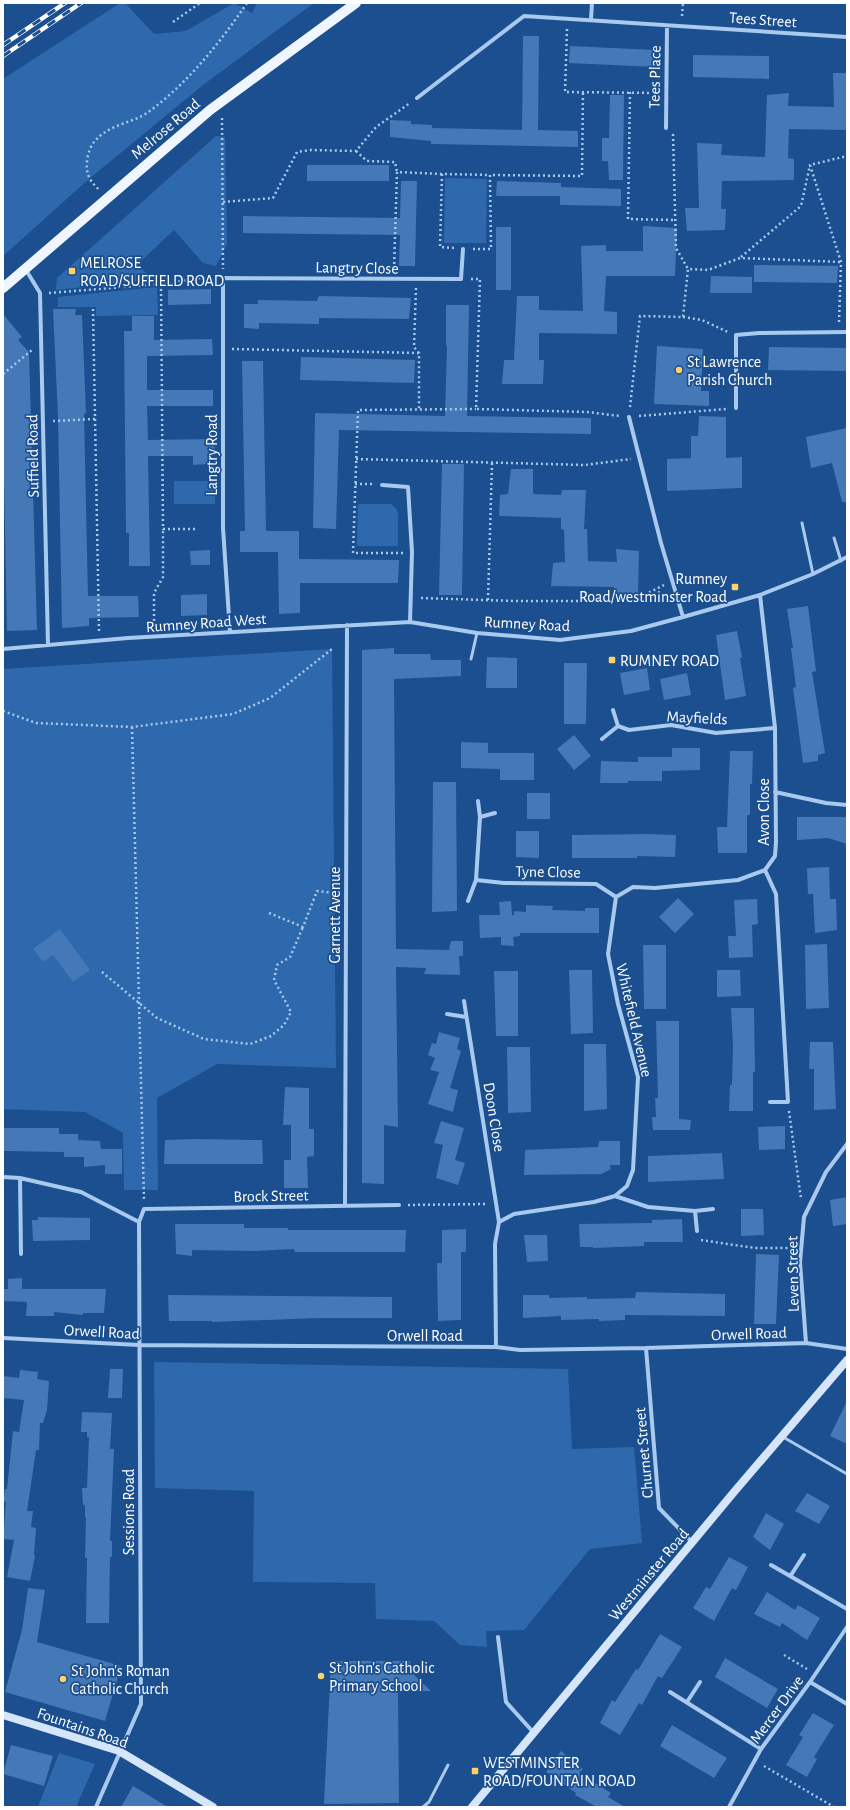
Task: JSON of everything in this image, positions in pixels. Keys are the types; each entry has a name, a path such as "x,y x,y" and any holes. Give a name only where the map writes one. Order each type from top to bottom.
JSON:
{"main road":[{"name":"Melrose Road","path":"3,288 106,198 222,101 356,3"}],"street":[{"path":"590,19 592,3"},
{"name":"Tees Street","path":"417,98 524,16 590,19 667,26 847,37"},
{"name":"Tees Place","path":"666,128 665,94 667,26"},
{"path":"461,279 463,249"},
{"name":"Suffield Road","path":"26,269 40,293 48,646"},
{"name":"Langtry Close","path":"223,276 417,280 461,279"},
{"name":"Langtry Road","path":"223,276 223,528 230,632"},
{"path":"736,408 736,336 758,333 847,332"},
{"path":"629,417 683,617"},
{"path":"382,485 408,487 412,552 410,622"},
{"name":"Rumney Road","path":"410,622 477,633 560,640 631,631 760,595 813,574 847,558"},
{"name":"Avon Close","path":"760,595 775,728 775,856 765,870"},
{"name":"Rumney Road West","path":"3,649 230,632 410,622"},
{"name":"Garnett Avenue","path":"345,1206 348,625"},
{"path":"602,739 618,726 613,710"},
{"name":"Mayfields","path":"618,726 629,730 670,725 716,732 775,728"},
{"path":"775,792 826,803 847,805"},
{"path":"468,901 476,880 480,817 478,801"},
{"path":"480,817 495,813"},
{"path":"616,897 633,887 655,888 738,880 765,870 776,894 788,1102 770,1102"},
{"name":"Tyne Close","path":"476,880 504,883 596,884 616,897"},
{"name":"Whitefield Avenue","path":"615,1196 627,1186 633,1170 638,1077 618,1004 608,954 616,897"},
{"name":"Doon Close","path":"464,1001 499,1222"},
{"path":"447,1014 466,1016"},
{"name":"Leven Street","path":"806,1343 800,1262 804,1217 826,1172 847,1144"},
{"path":"3,1177 20,1178 81,1192 139,1222"},
{"path":"20,1178 21,1254"},
{"path":"496,1347 495,1244 499,1222 514,1214 594,1202 615,1196 648,1207 695,1211 713,1209"},
{"name":"Brock Street","path":"144,1208 399,1205"},
{"name":"Sessions Road","path":"96,1807 119,1751 141,1704 139,1222 144,1208"},
{"path":"695,1211 696,1231"},
{"name":"Orwell Road","path":"3,1338 139,1346 496,1347 520,1350 806,1343 847,1349"},
{"name":"Churnet Street","path":"646,1348 659,1508 693,1542"},
{"name":"Westminster Road","path":"472,1807 847,1360"},
{"path":"791,1575 804,1555"},
{"path":"771,1565 791,1575 847,1609"},
{"name":"Mercer Drive","path":"729,1807 761,1749 816,1674 847,1627"},
{"path":"498,1637 506,1702 534,1733"},
{"path":"687,1702 700,1682"},
{"path":"810,1682 847,1704"},
{"path":"670,1692 761,1749"},
{"name":"Fountains Road","path":"3,1715 119,1751 213,1807"}],"lane":[{"path":"802,523 813,574"},
{"path":"834,538 841,561"},
{"path":"471,659 477,633"},
{"path":"783,1437 847,1474"},
{"path":"423,1807 429,1802 448,1765"}],"path":[{"path":"173,22 200,3"},
{"path":"106,198 89,179 86,159 94,142 113,126 145,114 172,93 223,38 246,3"},
{"path":"567,18 565,92 630,92 665,94"},
{"path":"397,172 582,176 583,92"},
{"path":"630,92 628,219 676,220"},
{"path":"356,151 376,127 417,98"},
{"path":"40,293 160,284 223,276 222,101"},
{"path":"666,128 673,129 676,248 688,270 683,317"},
{"path":"223,202 273,198 297,152 311,150 356,151 367,161 395,162 397,172 393,279"},
{"path":"810,165 847,156"},
{"path":"688,270 708,270 740,258 801,206 810,165"},
{"path":"810,165 841,262 838,332"},
{"path":"442,174 440,247 463,249 490,249 490,175"},
{"path":"740,258 841,262"},
{"path":"461,279 480,279 476,409"},
{"path":"417,280 414,347 419,353 419,410"},
{"path":"155,637 154,593 163,576 160,284"},
{"path":"93,309 99,641"},
{"path":"629,417 640,316 683,317 702,320 736,336"},
{"path":"3,374 41,342"},
{"path":"223,349 419,353"},
{"path":"412,552 353,553 358,410 476,409 587,412 629,417 736,408"},
{"path":"43,421 95,420"},
{"path":"356,459 585,465 639,458"},
{"path":"488,600 492,463"},
{"path":"355,484 382,485"},
{"path":"163,529 195,529"},
{"path":"410,598 632,601 672,580"},
{"path":"3,711 36,723 132,727 233,714 270,698 332,649"},
{"path":"132,727 144,1208"},
{"path":"102,972 157,1018 204,1039 250,1044 271,1036 284,1025 291,1012 274,980 277,965 290,957 317,891 334,893"},
{"path":"269,913 303,928"},
{"path":"788,1102 804,1217"},
{"path":"399,1205 497,1203"},
{"path":"696,1231 701,1241 755,1248 801,1248"},
{"path":"784,1655 816,1674"},
{"path":"754,1760 834,1807"}],"shaded area":[{"path":"120,3 125,3 154,34 186,31 234,3 252,13 257,3 314,3 203,85 89,179 3,256 3,79"},
{"path":"216,136 225,137 227,244 216,266 203,263 174,230 138,264 150,278 148,280 56,290 57,278"},
{"path":"445,178 487,179 486,243 444,243"},
{"path":"157,287 158,315 96,316 96,307 58,307 58,297"},
{"path":"174,481 215,481 215,504 174,504"},
{"path":"358,504 391,504 396,508 398,513 398,546 357,546"},
{"path":"332,649 336,1068 217,1064 157,1098 158,1190 124,1190 123,1133 85,1112 3,1109 3,669"},
{"path":"154,1362 568,1369 572,1449 634,1447 642,1543 590,1549 524,1630 486,1631 487,1647 460,1645 434,1621 376,1619 375,1583 253,1582 254,1491 155,1488"},
{"path":"59,1753 95,1764 76,1807 38,1807"}],"building":[{"path":"523,36 539,36 538,130 578,131 578,147 431,144 431,141 390,137 390,120 411,121 411,124 432,125 432,128 522,130"},
{"path":"570,46 655,50 654,67 569,63"},
{"path":"693,55 769,56 769,79 693,77"},
{"path":"833,73 847,73 847,130 789,129 788,158 794,159 794,180 722,181 721,209 726,209 725,230 687,231 685,208 699,208 697,143 722,144 721,155 765,157 767,95 789,93 788,106 834,107"},
{"path":"610,95 624,95 623,180 609,180 608,161 602,161 602,138 609,138"},
{"path":"307,165 389,165 389,181 307,181"},
{"path":"401,181 417,181 415,266 399,266 400,235 243,233 243,216 400,218"},
{"path":"497,181 561,183 561,187 621,189 621,206 560,205 560,196 496,196"},
{"path":"643,226 677,228 675,276 606,276 604,311 617,312 617,334 539,333 539,360 544,360 543,384 502,384 504,360 514,360 517,296 539,296 539,310 583,311 581,246 606,245 606,251 643,251"},
{"path":"496,227 511,227 511,290 496,290"},
{"path":"754,265 838,266 837,283 754,282"},
{"path":"711,276 752,277 752,293 710,293"},
{"path":"211,289 211,304 168,305 168,290"},
{"path":"319,296 411,298 409,319 319,318 319,324 259,323 259,329 244,328 244,304 258,304 258,300 317,301"},
{"path":"446,305 469,305 467,416 591,418 591,434 339,430 336,529 313,528 315,413 445,416 447,346"},
{"path":"53,309 76,309 75,315 82,315 86,413 84,414 88,596 138,596 139,617 89,618 89,626 62,628 58,417"},
{"path":"3,314 22,337 18,340 29,352 37,630 7,631 3,428"},
{"path":"132,316 154,316 154,340 212,339 213,355 147,356 147,390 213,390 213,406 147,406 148,440 214,439 215,455 208,455 208,464 193,465 193,456 148,456 150,566 129,566 129,533 126,533 124,331 132,331"},
{"name":"St Lawrence Parish Church","path":"657,346 703,349 701,391 709,391 709,406 654,404"},
{"path":"769,347 847,348 847,371 768,370"},
{"path":"301,357 415,360 414,383 300,380"},
{"path":"242,361 263,361 266,531 299,531 299,559 399,560 398,583 300,583 300,613 279,614 278,552 240,552 240,531 245,531"},
{"path":"699,416 726,417 726,458 742,457 742,488 667,491 667,459 691,458 691,436 698,436"},
{"path":"847,428 847,502 842,502 832,463 811,468 806,437"},
{"path":"442,464 464,464 462,595 439,595"},
{"path":"511,469 533,469 533,494 561,495 562,490 586,490 584,529 587,529 588,561 617,562 616,549 639,551 638,595 614,598 614,587 551,586 553,563 565,562 564,530 561,529 561,518 499,516 500,495 508,494"},
{"path":"210,550 210,565 191,565 190,551"},
{"path":"207,594 207,615 181,616 181,595"},
{"path":"808,606 816,671 812,672 825,753 818,755 818,761 803,763 793,688 796,687 791,648 793,648 787,609"},
{"path":"737,631 742,657 740,658 746,696 725,700 716,635"},
{"path":"394,648 394,654 430,654 431,660 461,660 461,676 394,679 396,949 449,950 451,941 463,941 463,956 459,956 460,975 424,974 426,968 396,967 398,1127 384,1125 384,1184 362,1183 362,650"},
{"path":"487,657 517,658 517,688 486,688"},
{"path":"564,663 587,663 586,724 564,724"},
{"path":"647,668 650,690 624,695 620,673"},
{"path":"687,673 691,695 664,700 660,679"},
{"path":"574,735 591,756 574,770 557,749"},
{"path":"461,742 488,743 488,753 534,753 534,780 500,780 500,769 461,768"},
{"path":"672,748 700,748 700,770 662,771 662,781 600,783 601,761 638,762 638,757 672,757"},
{"path":"730,751 753,751 752,784 750,784 750,815 747,815 747,853 718,853 717,827 727,827"},
{"path":"433,782 456,782 457,911 432,912"},
{"path":"527,793 550,793 550,819 527,819"},
{"path":"797,817 847,817 847,844 828,838 797,840"},
{"path":"516,831 539,831 539,858 516,857"},
{"path":"572,835 676,835 675,857 637,856 637,858 572,858"},
{"path":"829,867 830,899 836,899 837,930 815,933 813,894 808,894 807,868"},
{"path":"678,898 694,914 675,933 659,917"},
{"path":"757,899 758,924 752,925 753,957 729,958 728,936 736,936 734,900"},
{"path":"511,901 512,915 514,915 514,911 526,912 526,905 553,906 552,910 585,911 585,908 599,908 599,933 520,933 520,936 513,937 514,946 501,945 501,937 480,938 479,915 500,915 499,902"},
{"path":"60,929 90,970 73,982 53,955 43,962 33,949"},
{"path":"827,944 829,1008 806,1009 805,945"},
{"path":"643,945 666,945 666,1009 644,1009"},
{"path":"569,970 592,970 593,1033 571,1034"},
{"path":"717,970 740,970 741,996 717,997"},
{"path":"494,971 518,971 518,1036 496,1036"},
{"path":"731,1008 754,1008 755,1072 753,1072 753,1111 729,1111 730,1085 732,1085 733,1046"},
{"path":"656,1021 679,1021 679,1119 691,1120 690,1130 653,1130 652,1117 656,1117 655,1098 658,1098"},
{"path":"439,1032 460,1038 457,1049 461,1051 450,1088 458,1090 453,1112 428,1104 439,1072 430,1070 435,1058 428,1055 432,1043 436,1044"},
{"path":"810,1042 833,1042 836,1109 814,1110 814,1069 809,1069"},
{"path":"584,1044 606,1044 607,1109 584,1111"},
{"path":"507,1047 530,1047 531,1112 508,1113"},
{"path":"285,1087 309,1088 309,1129 314,1129 314,1156 307,1157 308,1188 284,1188 284,1160 291,1160 291,1125 283,1125"},
{"path":"441,1121 464,1128 455,1160 465,1163 458,1185 436,1178 443,1145 434,1143"},
{"path":"785,1126 785,1149 759,1150 758,1127"},
{"path":"4,1128 59,1128 59,1134 78,1134 78,1140 100,1141 101,1149 122,1149 122,1174 105,1174 105,1165 84,1167 84,1157 64,1157 64,1152 4,1151"},
{"path":"165,1140 262,1140 263,1164 164,1164"},
{"path":"599,1141 620,1141 620,1165 610,1165 611,1169 601,1174 524,1175 525,1150 598,1147"},
{"path":"722,1153 724,1179 648,1182 648,1156"},
{"path":"847,1197 847,1224 833,1226 830,1200"},
{"path":"741,1209 763,1209 764,1235 741,1236"},
{"path":"38,1217 90,1218 90,1240 33,1241 32,1220 38,1220"},
{"path":"682,1219 683,1242 644,1242 644,1246 593,1248 580,1247 579,1224 652,1223 652,1220"},
{"path":"175,1224 244,1224 244,1228 288,1228 288,1230 406,1230 405,1252 295,1252 294,1249 256,1251 192,1250 192,1256 176,1254"},
{"path":"466,1229 466,1252 461,1252 461,1320 438,1321 437,1263 442,1263 442,1230"},
{"path":"524,1235 547,1235 548,1261 527,1262"},
{"path":"756,1254 779,1255 776,1324 754,1324"},
{"path":"22,1278 22,1289 106,1289 104,1313 83,1313 83,1315 54,1312 54,1316 26,1316 27,1302 3,1301 3,1289 8,1289 8,1279"},
{"path":"636,1292 725,1294 725,1316 625,1315 625,1320 599,1321 599,1319 561,1320 561,1316 523,1318 523,1295 549,1295 549,1298 635,1298"},
{"path":"168,1295 392,1297 392,1318 317,1318 212,1322 169,1321"},
{"path":"110,1369 123,1369 122,1398 108,1398"},
{"path":"20,1370 38,1372 37,1379 49,1381 47,1410 43,1423 40,1423 39,1450 36,1450 27,1511 33,1511 31,1527 36,1528 35,1556 30,1581 7,1577 14,1540 3,1539 6,1502 3,1501 5,1489 7,1489 13,1431 19,1432 24,1400 3,1398 3,1376 19,1378"},
{"path":"847,1401 847,1444 830,1436"},
{"path":"82,1412 112,1413 110,1449 114,1449 110,1541 112,1541 112,1557 110,1557 109,1623 86,1623 86,1517 85,1505 83,1505 82,1488 87,1488 89,1437 87,1437 87,1432 81,1432"},
{"path":"807,1493 830,1506 819,1524 795,1511"},
{"path":"766,1513 784,1524 770,1550 753,1537"},
{"path":"729,1557 748,1567 736,1590 732,1588 714,1621 693,1608 706,1587 710,1589"},
{"name":"St John's Roman Catholic Church","path":"28,1588 45,1590 37,1642 121,1666 105,1721 5,1692 22,1630"},
{"path":"767,1592 795,1610 798,1605 820,1618 807,1640 782,1623 780,1627 754,1614"},
{"path":"660,1634 682,1647 662,1678 658,1676 642,1705 639,1703 620,1735 600,1723 612,1700 615,1702 636,1669 638,1670"},
{"path":"725,1658 778,1689 767,1708 715,1677"},
{"path":"331,1661 410,1661 411,1672 431,1691 398,1691 399,1803 324,1804"},
{"path":"813,1713 834,1725 814,1757 817,1759 807,1777 786,1765 803,1737 799,1735"},
{"path":"672,1725 727,1758 714,1778 660,1746"},
{"path":"11,1745 53,1756 44,1786 3,1774"},
{"path":"561,1751 583,1769 579,1773 611,1793 608,1797 625,1807 597,1807 575,1795 576,1793 546,1772"},
{"path":"133,1786 168,1807 121,1807"}],"railway":[{"path":"3,45 65,3"},
{"path":"3,56 81,3"}],"place":[{"name":"MELROSE ROAD/SUFFIELD ROAD","path":"72,271"},
{"name":"St Lawrence Parish Church","path":"679,370"},
{"name":"Rumney Road/westminster Road","path":"735,587"},
{"name":"RUMNEY ROAD","path":"612,660"},
{"name":"St John's Catholic Primary School","path":"321,1676"},
{"name":"St John's Roman Catholic Church","path":"63,1679"},
{"name":"WESTMINSTER ROAD/FOUNTAIN ROAD","path":"475,1771"}]}
